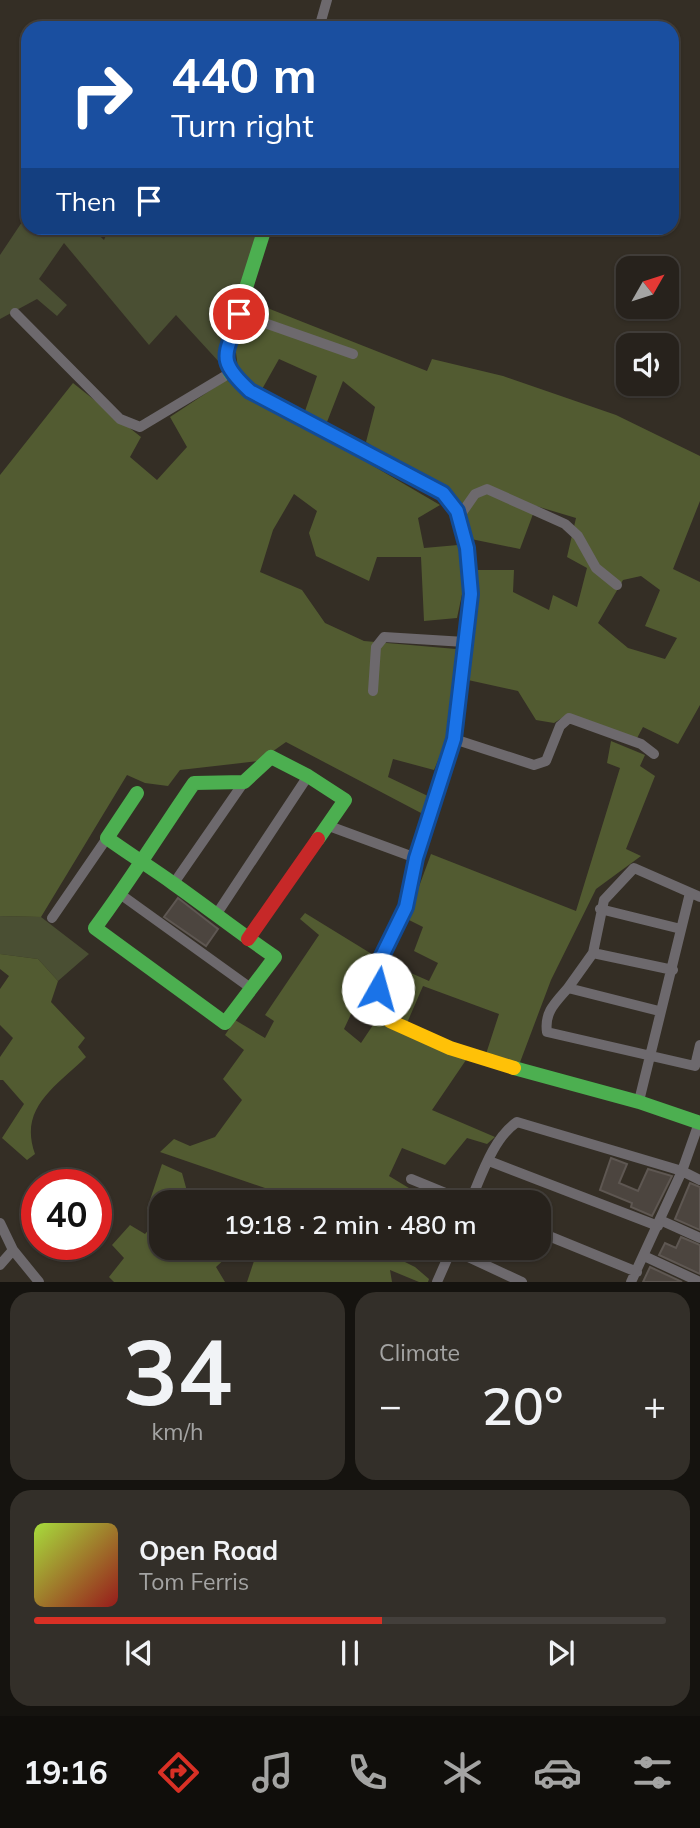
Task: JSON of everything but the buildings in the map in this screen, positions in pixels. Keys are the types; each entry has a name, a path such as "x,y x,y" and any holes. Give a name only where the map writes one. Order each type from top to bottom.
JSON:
{"street":[{"path":"321,21 327,0"},
{"path":"263,235 226,351 230,373 250,391 443,493 457,511 467,548 471,594 454,739 416,858 406,907 382,956 378,989 390,1021 423,1039 516,1070 639,1101 700,1123 682,1171 631,1282"},
{"path":"15,313 120,419 140,427 230,373"},
{"path":"239,314 353,354"},
{"path":"459,517 475,494 487,489 565,524 578,536 596,568 617,585"},
{"path":"373,691 376,646 384,637 465,642"},
{"path":"454,739 534,765 546,761 560,726 569,718 642,744 654,754"},
{"path":"174,883 244,782 271,757 308,775 345,800 248,939"},
{"path":"216,915 308,775"},
{"path":"107,838 141,862 174,883 275,957 225,1023 96,928 120,894 141,862 194,783 244,782"},
{"path":"52,918 137,793"},
{"path":"329,826 416,858"},
{"path":"639,1101 650,1055 659,1011 673,970 681,929 695,895 634,867 604,900 593,953 549,1009 547,1032 650,1055 695,1066 700,1045"},
{"path":"120,894 252,989"},
{"path":"600,909 681,929"},
{"path":"593,953 673,970"},
{"path":"568,988 659,1011"},
{"path":"474,1190 508,1128 517,1122 682,1171 700,1180"},
{"path":"489,1161 700,1238"},
{"path":"411,1179 438,1190"},
{"path":"0,1223 13,1251 39,1282"},
{"path":"551,1237 637,1272"},
{"path":"0,1265 13,1251"},
{"path":"644,1256 700,1282"},
{"path":"437,1282 447,1260"},
{"path":"475,1260 522,1282"}],"green space":[{"path":"21,224 21,235 99,235 104,240 106,235 257,235 220,363 176,315 149,345 64,243 39,279 67,305 57,316 37,299 0,319 0,255"},
{"path":"252,302 427,371 432,359 503,376 616,415 700,456 700,501 673,569 700,582 700,705 678,744 643,727 636,740 565,716 554,723 536,720 518,691 468,680 474,570 514,570 513,592 549,610 553,595 577,607 587,568 567,557 576,518 536,506 520,549 471,539 458,500 366,442 375,407 343,381 327,422 304,414 317,376 279,359 261,391 238,369 235,345","holes":["641,576 660,590 645,626 677,638 665,659 628,648 598,623 623,580"]},
{"path":"226,380 440,505 418,518 424,548 458,545 464,585 457,618 424,621 421,557 377,557 369,581 316,556 309,533 317,511 294,494 273,530 260,572 302,590 325,623 364,641 456,649 449,734 434,770 393,759 388,777 430,797 421,813 286,742 259,761 180,770 168,786 145,783 127,775 41,917 0,916 0,475 73,383 141,437 130,457 157,480 187,447 170,417"},
{"path":"611,741 645,755 640,766 655,776 626,849 641,856 596,889 551,980 519,1065 486,1054 499,1014 423,986 407,1023 391,1002 386,981 386,962 429,981 438,963 414,951 423,927 407,919 431,854 576,911 620,768 607,763"},
{"path":"305,913 375,956 371,984 350,969 342,985 359,997 344,1029 361,1043 379,1016 389,1028 466,1060 432,1110 495,1137 487,1144 467,1138 445,1165 402,1148 389,1176 412,1190 271,1190 160,1152 174,1139 190,1146 215,1137 242,1100 223,1079 244,1050 225,1035 235,1020 265,1038 274,1021 265,1015 319,935 300,919"},
{"path":"0,916 41,917 89,954 58,981 38,959 0,954"},
{"path":"0,954 38,959 58,981 51,1002 85,1038 78,1047 86,1057 53,1088 36,1110 31,1138 35,1154 27,1160 2,1138 24,1104 3,1080 0,1080 0,1057 13,1038 0,1025 0,989 9,976 0,969"},
{"path":"162,1164 182,1173 187,1190 153,1190"},
{"path":"130,1225 145,1234 149,1229 149,1260 224,1260 216,1267 225,1282 114,1282 109,1277 124,1258 112,1245"},
{"path":"254,1260 401,1260 429,1279 428,1282 419,1282 390,1270 392,1282 247,1282"}],"traffic: fast":[{"path":"263,235 226,351 230,373 250,391 443,493 457,511 467,548 471,594 454,739 416,858 406,907 387,945"},
{"path":"137,793 107,838 140,861 149,867 166,878 275,957 225,1023 95,928 133,874 145,856 194,783 244,782 271,757 308,776 345,800 318,839"},
{"path":"514,1068 639,1102 700,1123"}],"traffic: slow":[{"path":"387,945 380,965 379,983 390,1021 450,1048 514,1068"}],"traffic: jam":[{"path":"248,939 318,839"}],"route":[{"path":"239,314 226,351 230,373 250,391 443,493 457,511 467,548 471,594 454,739 416,858 406,907 382,956 378,989"}]}
